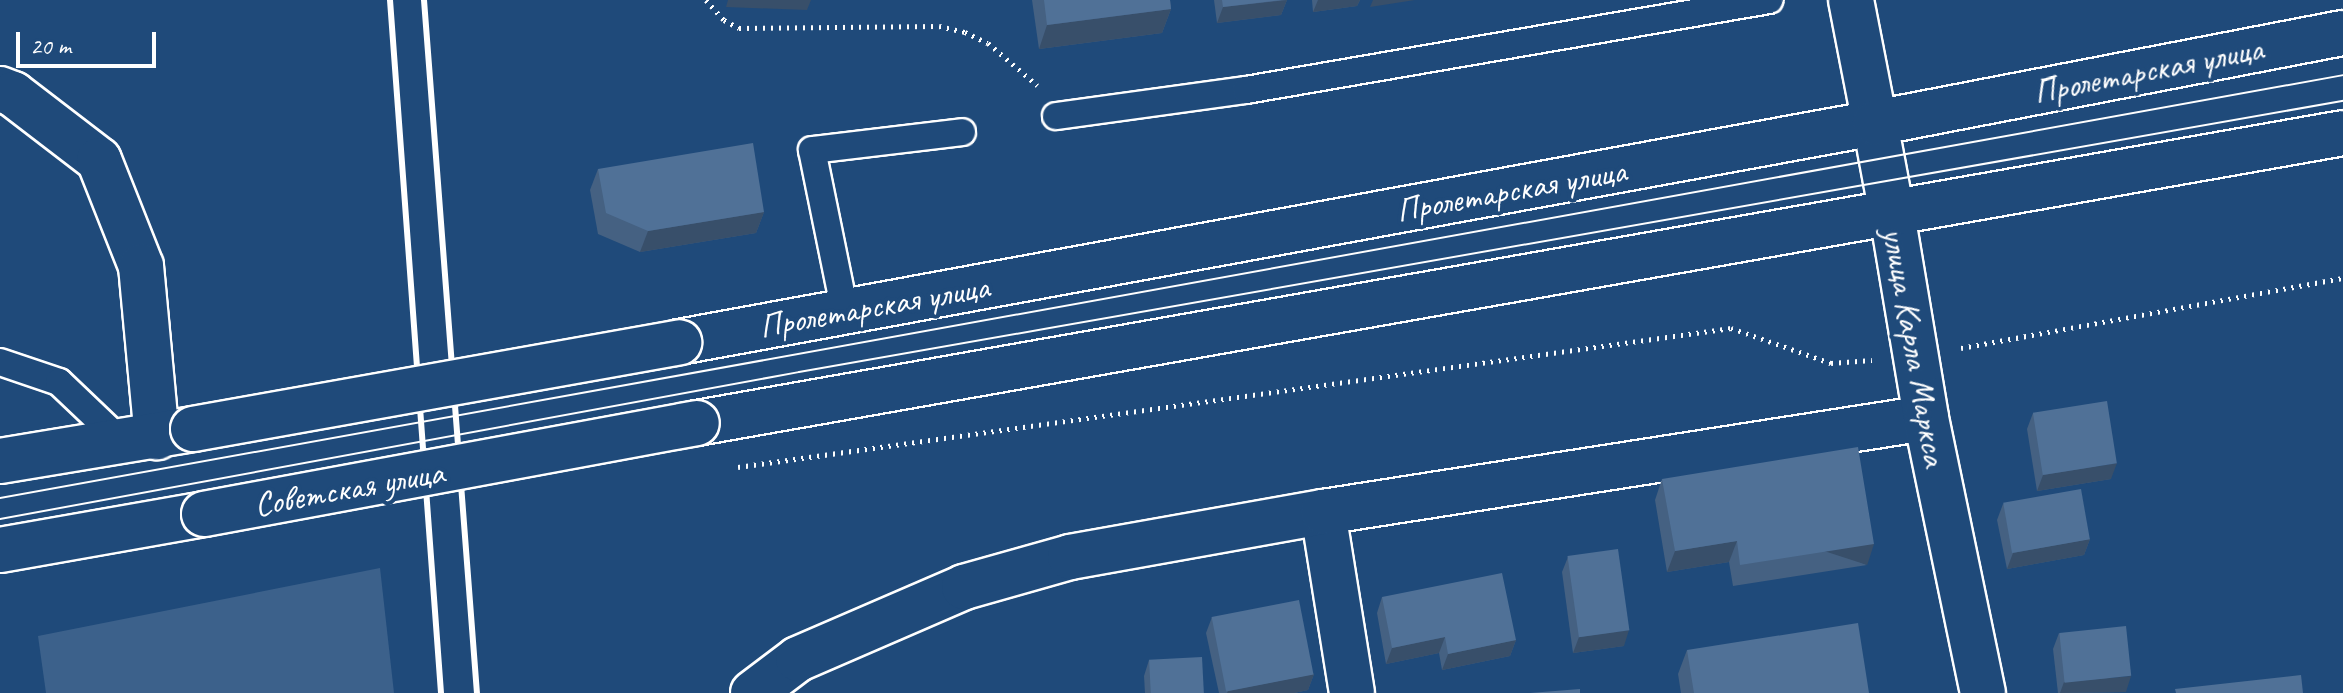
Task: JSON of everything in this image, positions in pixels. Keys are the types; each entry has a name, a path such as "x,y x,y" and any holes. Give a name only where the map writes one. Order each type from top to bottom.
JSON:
{"main road":[{"name":"улица Карла Маркса","path":"1851,0 1892,214 1926,418 1983,693"},
{"name":"Пролетарская улица","path":"158,436 1875,123 2343,33"},
{"path":"0,89 13,94 99,160 141,266 158,436 0,461"},
{"path":"1892,214 2343,133"},
{"name":"Советская улица","path":"0,550 697,423 1892,214"},
{"path":"753,693 798,659 964,587 1070,557 1323,512 1926,418"},
{"path":"1323,512 1352,693"}],"lane":[{"path":"1056,116 1246,90 1769,0"},
{"path":"845,312 812,150 962,132"},
{"path":"0,362 59,382 158,436"}],"path":[{"path":"706,0 724,20 739,28 939,26 965,32 988,43 1013,68 1033,79 1056,116"},
{"path":"725,468 1731,328 1831,363 1915,357 2343,278"}],"shaded area":[{"path":"380,568 394,693 46,693 38,636"}],"building":[{"path":"1044,0 1170,0 1171,9 1047,25"},
{"path":"1222,0 1282,0 1223,7"},
{"path":"753,143 764,212 648,231 606,213 598,169"},
{"path":"2107,401 2117,463 2043,475 2033,413"},
{"path":"1858,447 1874,544 1740,565 1737,541 1675,551 1662,479"},
{"path":"2081,489 2090,539 2012,553 2003,503"},
{"path":"1618,549 1629,630 1579,637 1567,556"},
{"path":"1502,573 1516,640 1448,654 1445,637 1392,648 1382,597"},
{"path":"1299,600 1314,675 1226,692 1212,617"},
{"path":"1858,623 1869,693 1694,693 1687,650"},
{"path":"2126,626 2131,676 2065,683 2059,633"},
{"path":"1202,657 1204,693 1151,693 1149,660"},
{"path":"2301,675 2303,693 2176,693 2175,689"},
{"path":"1580,689 1580,693 1530,693"}],"tram line":[{"path":"0,498 2343,75"},
{"path":"0,519 799,372 2343,101"}],"railway":[{"path":"390,0 441,693"},
{"path":"424,0 477,693"}]}
